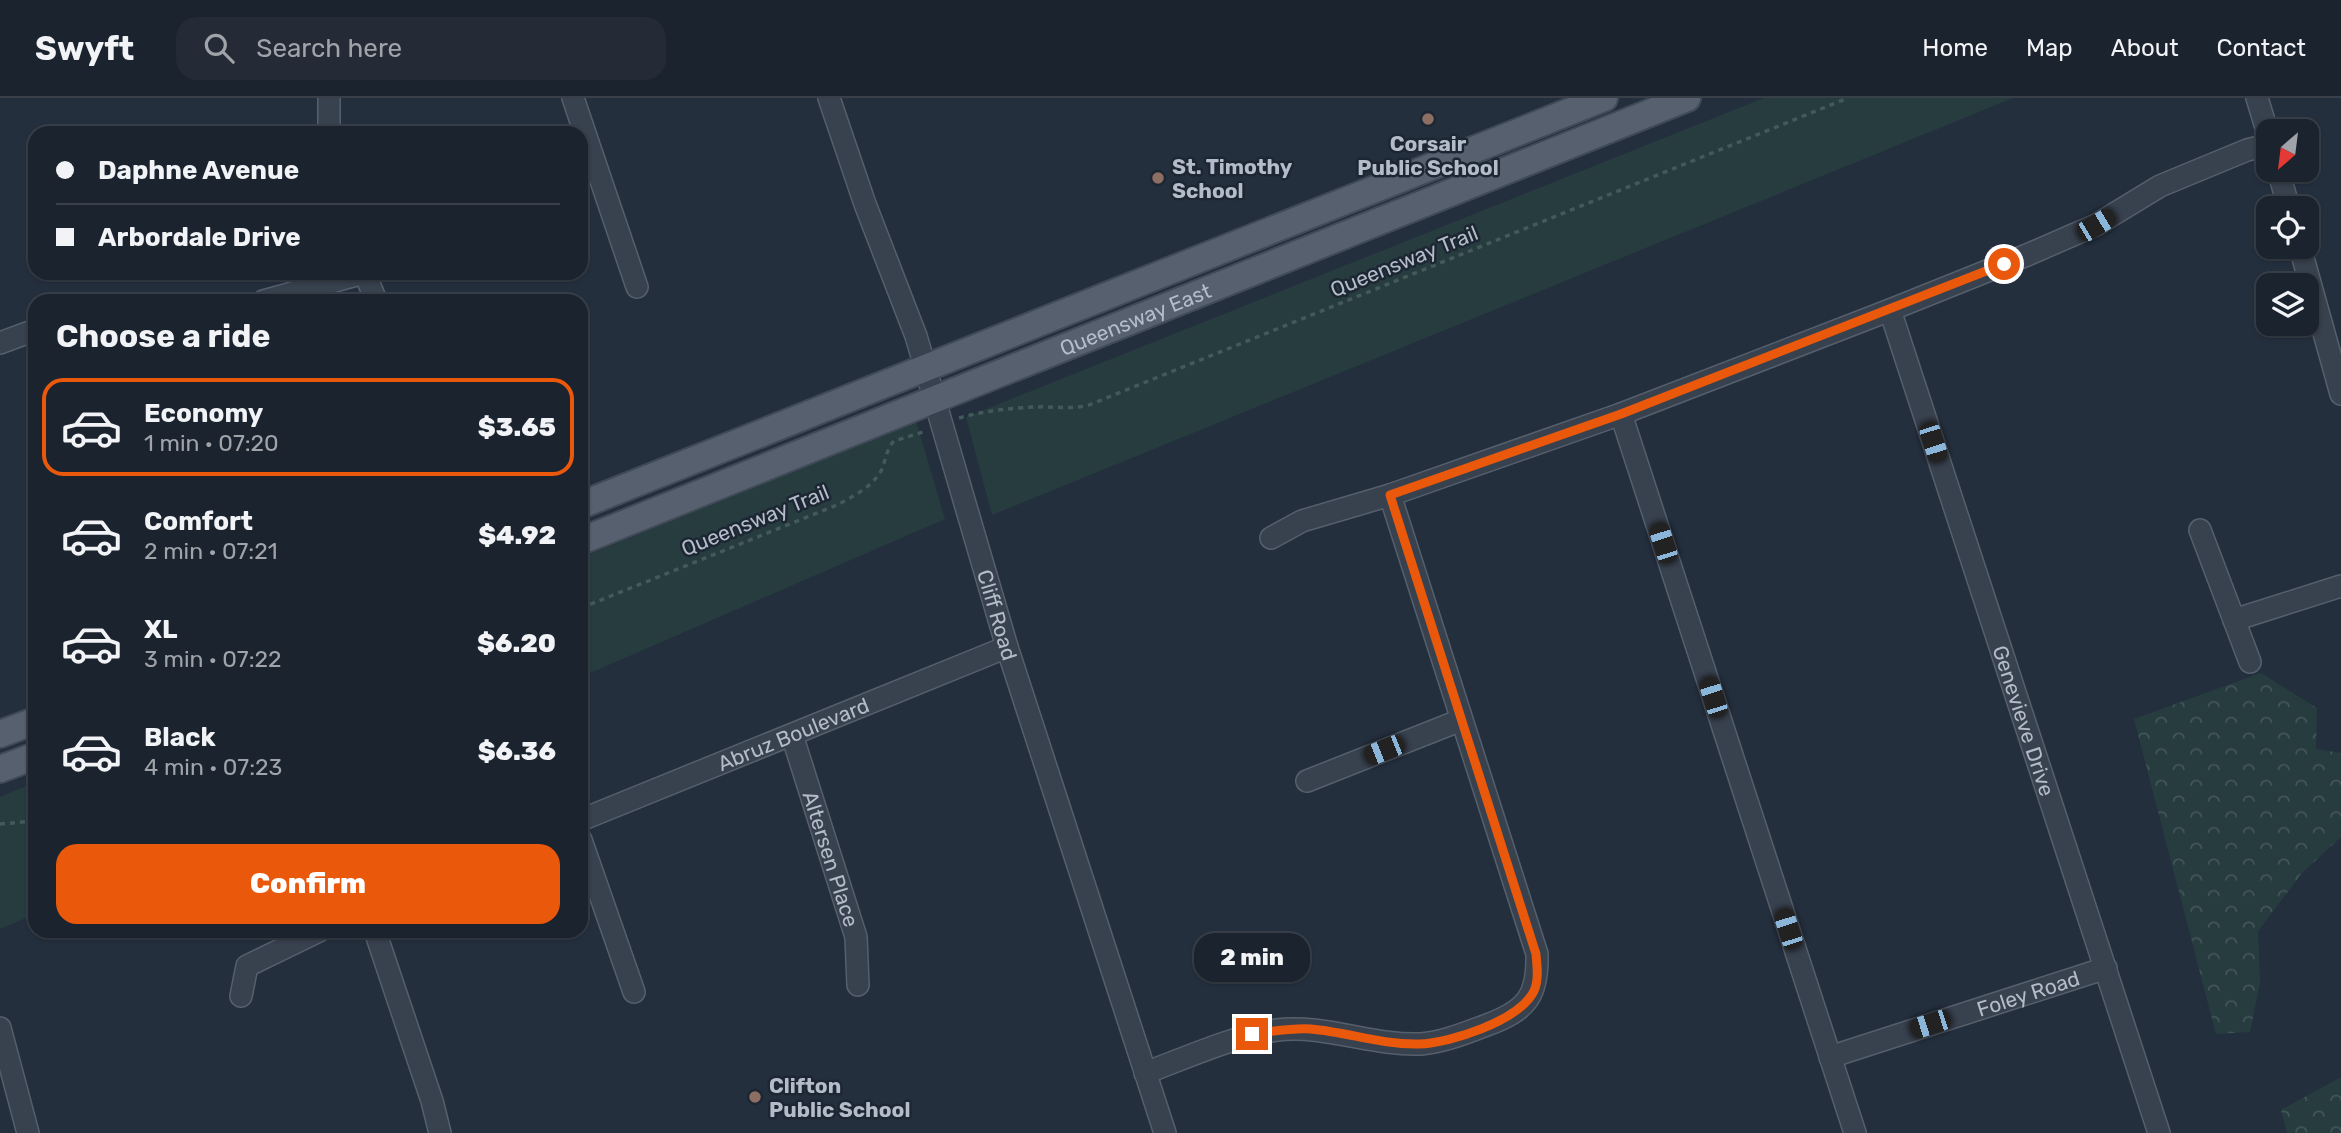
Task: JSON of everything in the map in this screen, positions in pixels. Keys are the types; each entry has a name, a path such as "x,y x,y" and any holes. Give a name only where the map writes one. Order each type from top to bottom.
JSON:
{"main road":[{"name":"Queensway East","path":"588,502 1604,98"},
{"name":"Queensway East","path":"588,538 1687,98"},
{"path":"0,734 28,723"},
{"path":"0,769 28,759"}],"street":[{"path":"329,98 330,126"},
{"path":"573,98 582,126"},
{"name":"Cliff Road","path":"829,98 926,368 1007,647 1164,1133"},
{"path":"2256,98 2263,119"},
{"path":"588,142 637,287"},
{"path":"1271,538 1302,521 1390,495 1621,414 1890,310 2096,225 2160,186 2256,148"},
{"path":"2303,259 2341,394"},
{"path":"288,294 340,280"},
{"name":"Genevieve Drive","path":"1890,310 2159,1133"},
{"path":"0,344 28,333"},
{"path":"1621,414 1854,1133"},
{"path":"1145,1073 1252,1034 1279,1030 1312,1029 1419,1044 1443,1041 1499,1021 1522,1006 1534,991 1537,978 1536,954 1390,495"},
{"path":"2200,530 2250,662"},
{"path":"2234,621 2341,586"},
{"name":"Abruz Boulevard","path":"588,817 1007,647"},
{"path":"1307,781 1461,720"},
{"name":"Altersen Place","path":"792,735 856,937 858,985"},
{"path":"588,860 634,992"},
{"path":"241,996 247,965 304,938"},
{"path":"377,938 432,1101 440,1133"},
{"name":"Foley Road","path":"1830,1057 2106,968"},
{"path":"0,1028 28,1133"}],"path":[{"name":"Queensway Trail","path":"963,416 999,410 1077,408 1089,405 1848,98"},
{"name":"Queensway Trail","path":"588,605 837,505 874,481 881,472 890,445 894,441 916,434"},
{"path":"0,824 28,822"}],"green space":[{"path":"1764,98 2013,98 992,515 966,417"},
{"path":"916,421 945,519 588,674 588,555"},
{"path":"2261,673 2317,708 2316,749 2341,753 2341,837 2302,873 2258,931 2260,983 2250,1032 2216,1034 2134,719"},
{"path":"28,785 28,917 0,929 0,797"},
{"path":"2341,1077 2341,1133 2287,1133 2281,1110"}],"place":[{"name":"Corsair Public School","path":"1428,119"},
{"name":"St. Timothy School","path":"1158,178"},
{"name":"Clifton Public School","path":"755,1097"}],"route":[{"path":"1252,1034 1312,1029 1391,1042 1419,1044 1443,1041 1499,1021 1522,1006 1534,991 1537,978 1536,954 1390,495 1621,414 2004,264"}]}
